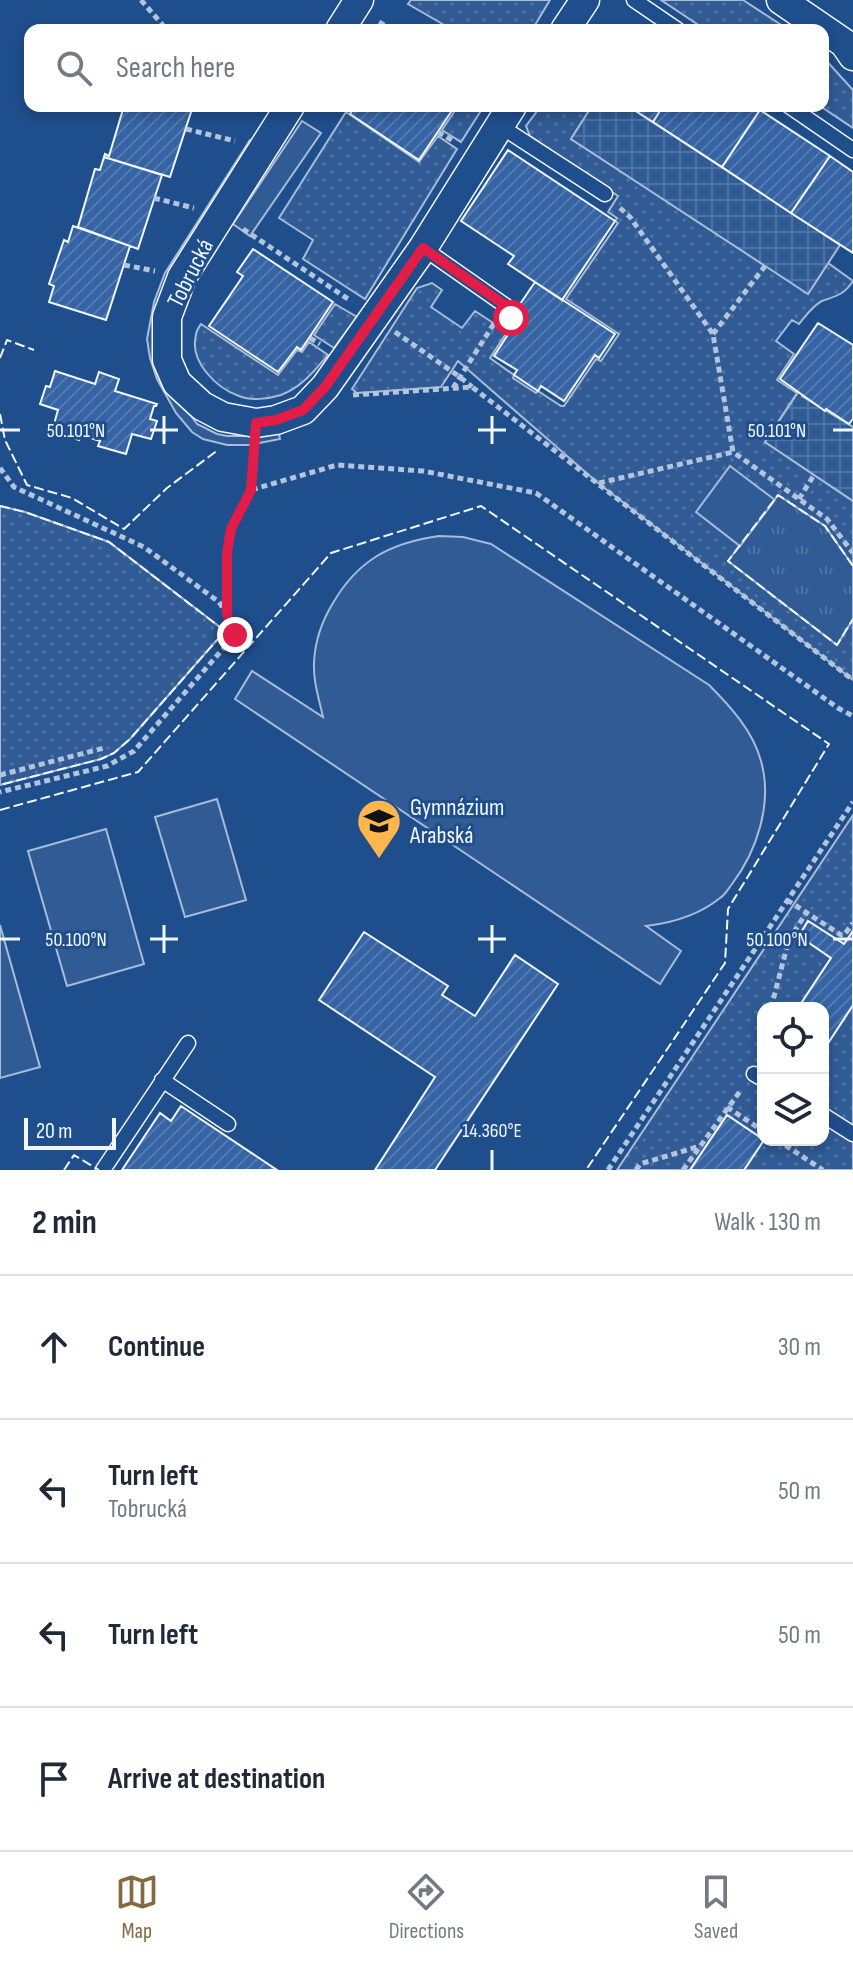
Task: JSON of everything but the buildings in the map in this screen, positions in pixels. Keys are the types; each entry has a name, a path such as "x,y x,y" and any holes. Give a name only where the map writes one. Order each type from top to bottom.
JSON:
{"street":[{"path":"344,24 359,0"},
{"path":"569,24 585,0"},
{"path":"781,0 816,24"},
{"path":"829,33 844,43 853,56"},
{"name":"Tobrucká","path":"286,112 182,277 167,317 167,360 177,383 202,406 223,417 256,423 276,420 303,410 325,387 423,248 506,116"}],"lane":[{"path":"634,0 669,24"},
{"path":"798,112 853,150"},
{"path":"506,116 605,194"},
{"path":"423,248 506,306"},
{"path":"103,1170 188,1043"},
{"path":"162,1080 228,1124"},
{"path":"829,1119 848,1131 853,1113"}],"path":[{"path":"141,0 162,24"},
{"path":"186,129 198,132"},
{"path":"154,198 167,201"},
{"path":"619,207 630,217 713,334 733,452 827,519 853,553"},
{"path":"124,265 138,268"},
{"path":"713,334 765,266"},
{"path":"453,389 506,306"},
{"path":"325,387 355,396 472,387 853,680"},
{"path":"227,614 227,553 231,529 251,490 256,423"},
{"path":"598,483 733,452"},
{"path":"251,490 337,465 423,471 536,493 853,716"},
{"path":"0,468 14,487 144,547 219,602 235,635 134,751 107,766 0,792"},
{"path":"799,499 814,475"},
{"path":"0,775 104,748"},
{"path":"608,1170 853,802"},
{"path":"787,900 841,935 853,923"},
{"path":"773,1002 789,939 807,912"},
{"path":"683,1170 727,1107 757,1078"},
{"path":"727,1107 757,1127"},
{"path":"786,1146 823,1170"},
{"path":"636,1170 640,1164 698,1147"}],"green space":[{"path":"411,0 550,0 536,24 443,24 408,4"},
{"path":"661,0 743,0 780,24 697,24"},
{"path":"829,64 853,90 853,128 829,112"},
{"path":"346,112 419,162 438,136 457,149 365,299 303,259 313,240 279,218"},
{"path":"454,112 480,112 461,142 442,130"},
{"path":"536,112 588,112 571,139 808,293 828,263 853,281 843,292 815,305 799,324 792,320 776,341 794,354 777,380 797,393 765,442 853,501 853,680 598,483 458,361 441,387 357,393 352,389 417,288 432,283 442,290 431,307 462,328 475,311 507,332 490,358 514,375 513,378 561,406 564,406 596,359 601,361 619,334 566,299 618,223 615,221 617,218 608,212 618,196 530,136 526,126"},
{"path":"335,304 357,317 334,348 314,335"},
{"path":"201,324 278,375 297,350 302,352 309,342 328,355 307,378 288,392 265,398 244,398 222,387 200,364 195,345 196,332"},
{"path":"778,495 825,526 853,566 853,619 837,645 728,561"},
{"path":"0,506 109,542 225,631 130,739 114,753 0,785"},
{"path":"853,815 853,931 844,944 808,921 799,936 831,958 802,1002 757,1002 757,1135 727,1115 690,1170 617,1170"},
{"path":"853,1005 853,1170 744,1170 760,1146 829,1146 829,1042"}],"shaded area":[{"path":"588,112 637,112 840,245 808,294 571,139"},
{"path":"302,121 321,133 250,236 233,224"},
{"path":"250,140 257,145 175,273 180,400 197,424 217,434 250,436 278,429 280,439 249,445 227,445 203,439 192,432 176,413 157,379 147,339 154,302 165,273"},
{"path":"799,391 802,396 853,427 853,501 765,442"},
{"path":"730,466 775,500 740,546 696,512"},
{"path":"439,536 463,537 491,544 709,685 733,710 752,739 761,761 765,793 764,810 755,842 741,871 722,897 685,917 646,926 681,951 660,984 235,699 252,671 323,717 314,676 315,654 320,631 333,603 353,575 377,556 405,543"},
{"path":"217,799 246,900 185,917 155,817"},
{"path":"106,829 144,964 67,986 28,851"},
{"path":"0,925 40,1067 0,1078"}],"fence":[{"path":"0,358 7,340 34,350"},
{"path":"0,414 5,440 27,485 72,498 124,529 167,488 218,450"},
{"path":"853,566 825,526 778,495 728,561 837,645 853,619"},
{"path":"0,506 109,542 225,631 130,739 114,753 0,785"},
{"path":"0,810 138,772 331,553 481,506 829,744 728,909 725,963 586,1170"},
{"path":"64,1170 74,1155 99,1170"}],"place":[{"name":"Gymnázium Arabská","path":"379,860"}],"route":[{"path":"235,635 227,614 227,553 231,529 251,490 256,423 276,420 303,410 325,387 423,248 506,306 511,318"}]}
